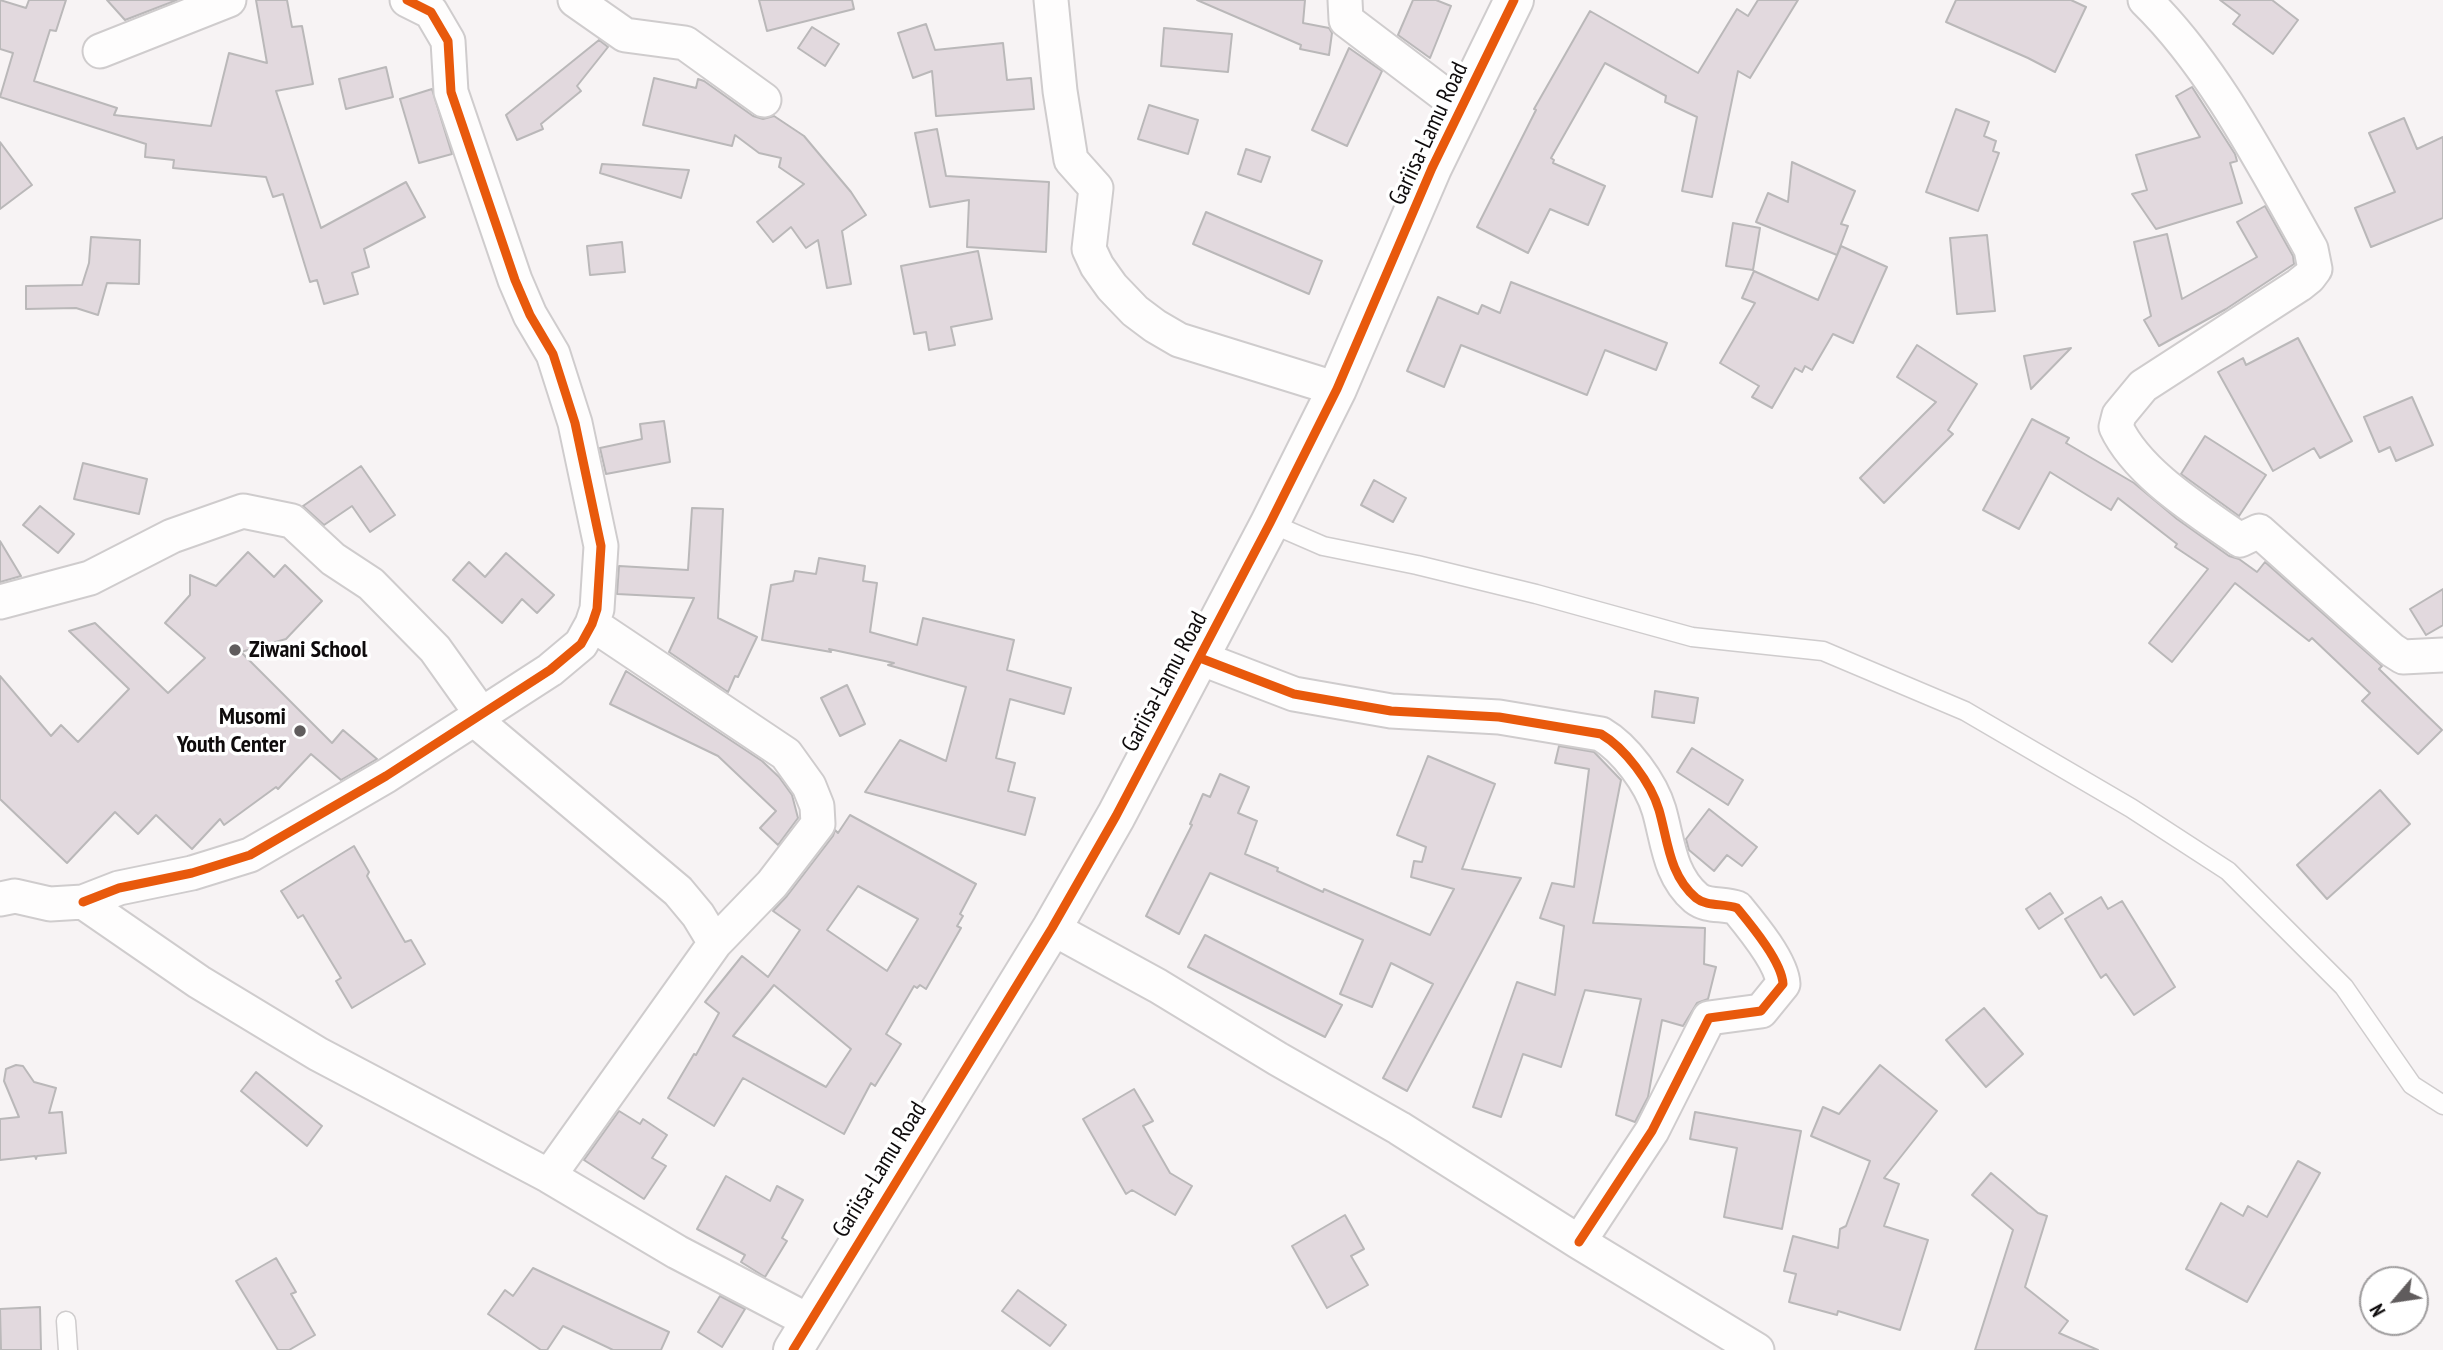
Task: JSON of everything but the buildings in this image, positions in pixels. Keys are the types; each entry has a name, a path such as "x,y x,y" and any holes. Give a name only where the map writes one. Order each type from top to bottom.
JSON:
{"street":[{"path":"100,51 229,0"},
{"path":"575,0 625,35 685,43 764,100"},
{"path":"1051,0 1060,91 1071,160 1096,188 1089,249 1112,287 1145,319 1180,340 1337,389"},
{"path":"1345,0 1346,20 1462,108"},
{"name":"Gariisa-Lamu Road","path":"801,1336 1052,929 1116,816 1337,389 1432,168 1514,0"},
{"path":"2146,0 2180,38 2248,136 2311,249 2315,268 2309,278 2299,285 2143,386 2119,415 2116,426 2131,452 2165,486 2240,540 2259,531 2392,650 2403,657 2443,655"},
{"path":"5,892 50,904 83,902 119,888 192,873 250,855 479,718 550,670 581,644 592,624 597,609 601,546 575,423 553,354 530,315 516,280 451,92 448,41 428,4"},
{"path":"0,602 90,578 172,536 243,511 292,521 333,559 371,584 435,649 479,718 678,891 698,915 715,943"},
{"path":"549,1176 715,943 772,884 818,824 817,806 809,786 786,754 592,624"},
{"path":"1200,658 1294,694 1391,711 1499,717 1601,734 1625,752 1652,793 1660,813 1674,869 1693,895 1704,903 1737,908 1763,942 1781,974 1783,984 1761,1011 1709,1017 1652,1131 1579,1242"},
{"path":"83,902 200,982 318,1054 549,1176 677,1252 801,1336"},
{"path":"1052,929 1158,986 1398,1128 1757,1350"}],"lane":[{"path":"1270,523 1323,546 1417,565 1536,594 1692,637 1823,651 1965,711 2131,808 2228,871 2344,987 2412,1085 2443,1105"},
{"path":"66,1321 68,1350"}],"cycle path":[{"path":"83,902 119,888 192,873 250,855 386,776 550,670 581,644 592,624 597,609 601,546 575,423 553,354 530,315 515,280 451,92 448,41 431,12 407,0"},
{"path":"793,1350 1052,928 1116,816 1337,389 1432,168 1514,0"},
{"path":"1200,658 1294,694 1391,711 1499,717 1601,734 1628,757 1650,789 1659,810 1675,868 1687,889 1700,901 1737,908 1765,944 1777,965 1783,984 1761,1011 1709,1018 1652,1131 1579,1242"}],"place":[{"name":"Ziwani School","path":"235,650"},
{"name":"Musomi Youth Center","path":"300,731"}]}
